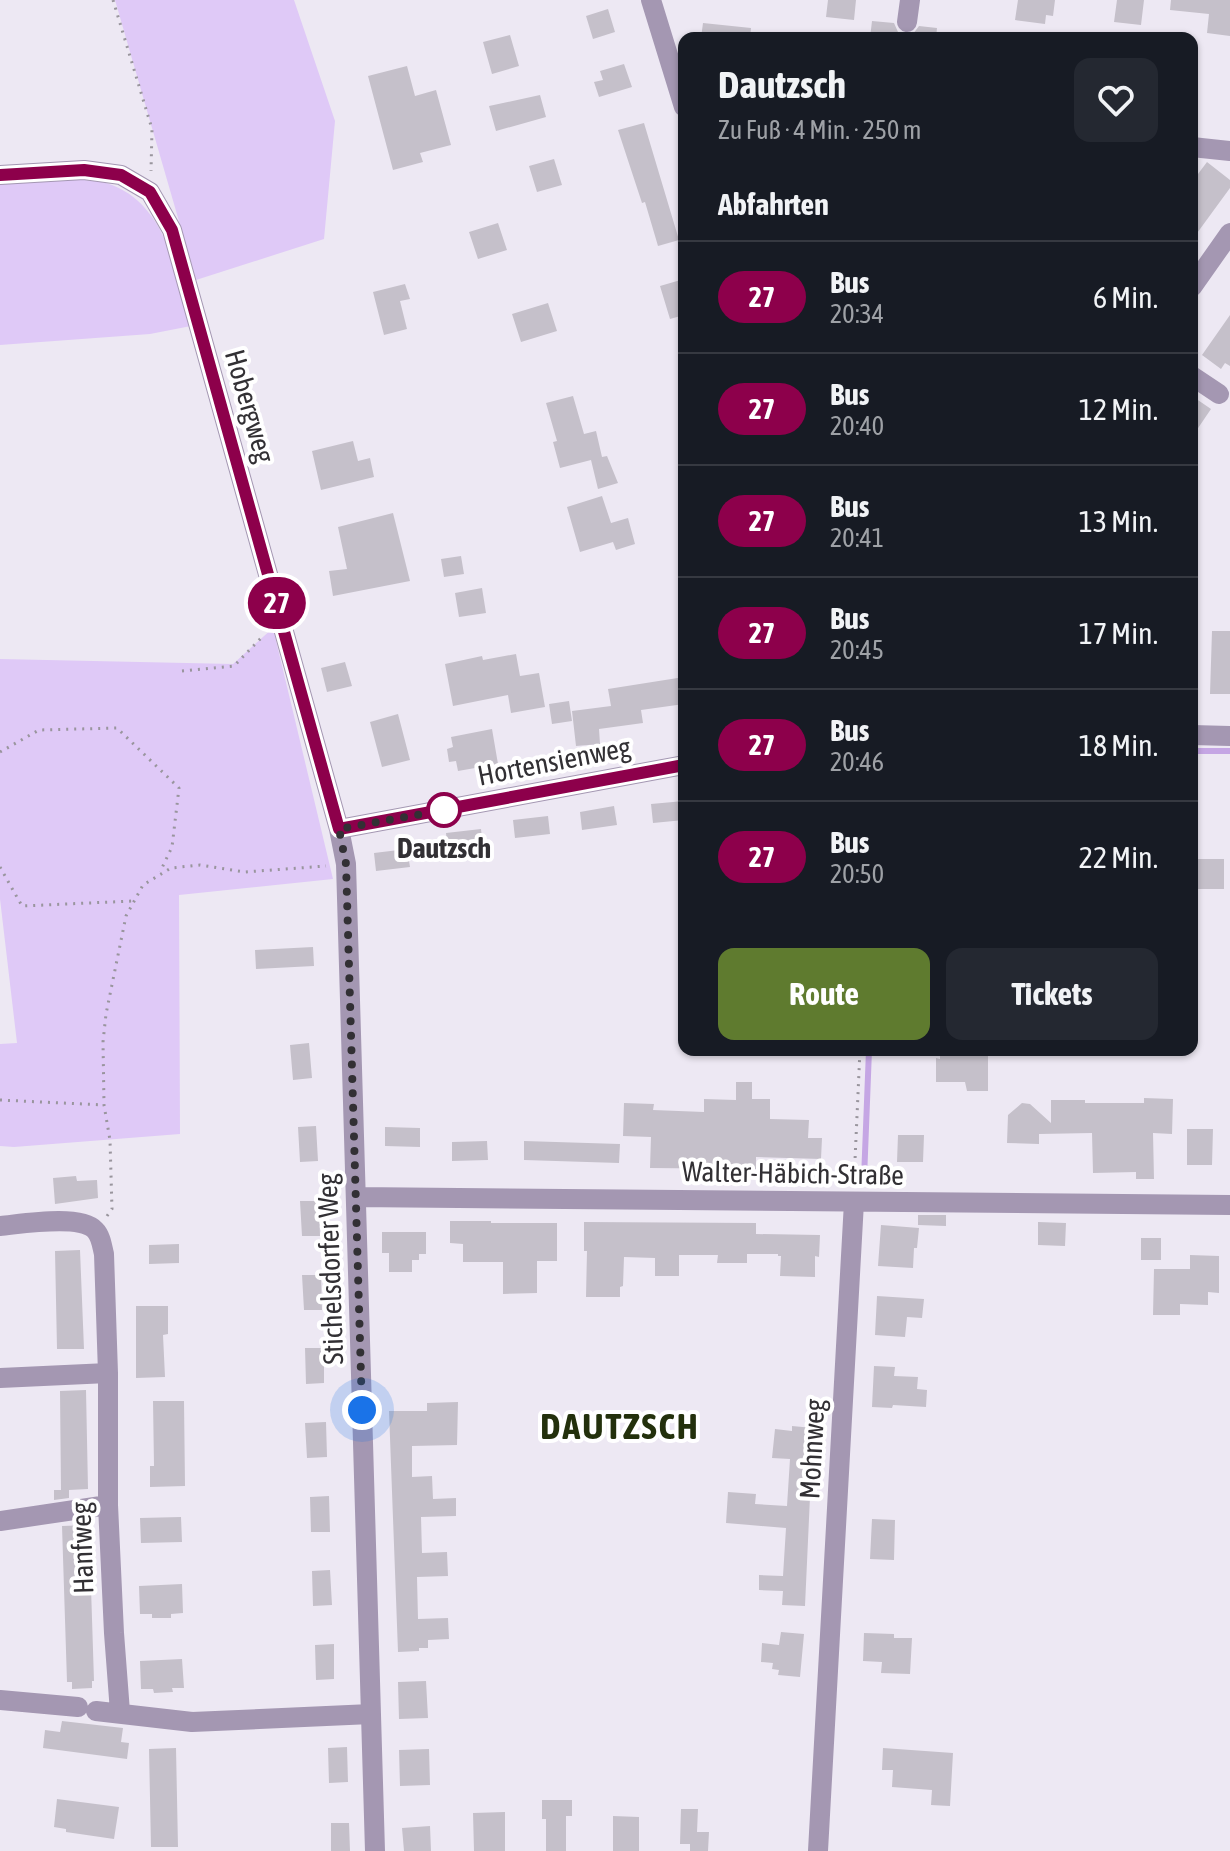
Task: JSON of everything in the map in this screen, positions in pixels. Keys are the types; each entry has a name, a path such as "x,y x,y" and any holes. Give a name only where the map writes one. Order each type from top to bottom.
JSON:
{"street":[{"path":"651,0 678,88"},
{"path":"907,22 910,0"},
{"path":"1198,148 1230,151"},
{"path":"0,175 84,170 121,175 150,192"},
{"name":"Hobergweg","path":"150,192 172,230 339,829"},
{"path":"1198,278 1230,233"},
{"path":"1198,380 1219,394"},
{"path":"1198,735 1230,736"},
{"name":"Hortensienweg","path":"339,829 678,766"},
{"name":"Stichelsdorfer Weg","path":"339,829 346,864 375,1851"},
{"name":"Walter-Häbich-Straße","path":"356,1197 1230,1205"},
{"name":"Mohnweg","path":"818,1851 854,1202"},
{"path":"0,1226 70,1221 88,1224 98,1232"},
{"name":"Hanfweg","path":"98,1232 104,1254 108,1505 120,1712"},
{"path":"0,1378 108,1373"},
{"path":"0,1521 108,1505"},
{"path":"0,1700 192,1722 371,1714"}],"path":[{"path":"113,0 152,129 150,192"},
{"path":"182,671 234,666 281,619"},
{"path":"0,752 39,730 117,728 179,788 172,847 159,874"},
{"path":"98,1232 112,1209 110,1140 104,1105 106,1014 126,916 143,885 171,868 200,865 245,872 346,864"},
{"path":"0,867 22,906 134,901"},
{"path":"854,1202 860,1056"},
{"path":"0,1100 104,1105"}],"shaded area":[{"path":"115,0 294,0 335,121 324,239 196,280"},
{"path":"75,179 112,185 131,195 146,209 167,244 191,326 150,334 0,345 0,183"},
{"path":"273,628 333,879 179,895 180,1134 0,1146 0,1044 17,1043 0,899 0,659 233,664"}],"building":[{"path":"828,0 856,0 854,20 826,17"},
{"path":"1018,0 1055,0 1053,16 1046,15 1045,24 1015,20"},
{"path":"1117,0 1144,0 1141,25 1114,22"},
{"path":"1171,0 1230,0 1230,36 1207,33 1209,14 1170,10"},
{"path":"608,9 615,32 593,39 586,16"},
{"path":"872,21 894,23 898,32 871,32"},
{"path":"703,23 751,28 751,32 702,32"},
{"path":"919,26 937,28 937,32 914,32"},
{"path":"510,35 519,66 492,74 483,42"},
{"path":"624,64 632,87 599,97 594,82 603,80 600,71"},
{"path":"407,66 415,96 436,90 451,145 420,153 423,162 393,170 368,76"},
{"path":"540,95 546,117 496,131 489,106"},
{"path":"644,123 678,240 658,246 618,130"},
{"path":"554,159 562,185 537,192 529,166"},
{"path":"1207,162 1230,180 1230,188 1198,232 1198,174"},
{"path":"498,223 507,250 478,259 469,232"},
{"path":"678,281 678,317 670,319 660,286"},
{"path":"405,284 410,299 400,301 407,329 384,335 373,292"},
{"path":"548,303 557,331 521,342 512,314"},
{"path":"1230,315 1230,366 1225,363 1221,369 1202,355"},
{"path":"573,396 584,434 596,431 602,457 607,456 618,483 598,489 591,460 560,468 553,442 557,441 546,403"},
{"path":"1198,400 1211,409 1198,428"},
{"path":"353,441 358,461 370,458 374,477 321,490 312,451"},
{"path":"602,496 611,523 628,518 635,544 616,550 613,542 580,552 567,507"},
{"path":"393,513 410,581 333,596 329,571 347,569 338,527"},
{"path":"461,556 464,574 444,577 441,559"},
{"path":"482,588 486,613 459,617 455,593"},
{"path":"1212,631 1230,631 1230,694 1210,694"},
{"path":"516,654 520,676 539,673 545,707 511,713 508,695 453,706 445,664 482,656 483,660"},
{"path":"345,662 352,686 327,692 321,668"},
{"path":"678,678 678,705 641,710 643,723 599,729 600,744 576,746 572,711 611,706 608,689"},
{"path":"569,701 572,721 552,724 549,704"},
{"path":"398,714 410,760 382,767 370,722"},
{"path":"492,729 498,764 458,771 456,761 449,762 447,749 453,747 451,737"},
{"path":"678,802 678,821 653,823 651,804"},
{"path":"614,806 617,825 582,830 580,812"},
{"path":"548,816 550,834 515,838 513,820"},
{"path":"481,829 483,847 448,852 446,833"},
{"path":"407,849 410,867 376,871 374,853"},
{"path":"1198,859 1224,859 1224,889 1198,889"},
{"path":"313,947 314,966 256,969 255,950"},
{"path":"309,1043 312,1078 293,1080 290,1045"},
{"path":"940,1056 988,1056 988,1091 967,1091 965,1082 936,1082 936,1058 940,1059"},
{"path":"736,1082 752,1082 752,1099 770,1099 770,1119 809,1120 808,1138 822,1138 821,1159 756,1157 756,1169 650,1168 651,1137 623,1136 624,1103 654,1104 653,1110 704,1112 704,1099 736,1100"},
{"path":"1144,1098 1173,1099 1172,1134 1153,1133 1154,1179 1136,1179 1136,1172 1093,1173 1092,1133 1039,1134 1039,1144 1007,1143 1008,1115 1022,1103 1030,1104 1051,1123 1051,1100 1144,1103"},
{"path":"316,1126 318,1161 300,1162 298,1127"},
{"path":"385,1127 420,1128 420,1147 385,1146"},
{"path":"1187,1129 1213,1129 1212,1165 1187,1165"},
{"path":"898,1135 924,1135 923,1162 897,1162"},
{"path":"487,1141 488,1160 452,1161 452,1142"},
{"path":"524,1141 620,1144 619,1163 524,1160"},
{"path":"76,1176 77,1181 97,1180 98,1198 55,1204 53,1178"},
{"path":"300,1201 319,1201 320,1236 302,1236"},
{"path":"918,1215 946,1215 946,1226 918,1225"},
{"path":"450,1221 557,1223 557,1261 537,1261 537,1293 503,1294 503,1262 463,1262 463,1244 450,1243"},
{"path":"584,1222 756,1223 756,1234 820,1235 819,1257 815,1256 815,1277 780,1276 781,1256 778,1254 747,1254 747,1263 717,1263 718,1255 679,1255 679,1276 655,1276 655,1258 624,1257 620,1297 586,1297"},
{"path":"1038,1222 1066,1223 1065,1246 1038,1245"},
{"path":"881,1225 919,1228 913,1268 878,1266"},
{"path":"382,1232 426,1232 426,1254 419,1254 419,1260 412,1260 412,1272 389,1272 389,1253 382,1253"},
{"path":"1141,1238 1161,1238 1161,1260 1141,1260"},
{"path":"179,1244 179,1263 149,1264 149,1245"},
{"path":"80,1250 84,1349 57,1349 55,1251"},
{"path":"1190,1255 1219,1256 1219,1293 1208,1292 1208,1305 1180,1304 1180,1315 1153,1315 1154,1269 1190,1269"},
{"path":"302,1275 321,1275 322,1310 304,1310"},
{"path":"877,1296 924,1299 922,1318 907,1317 905,1337 875,1335"},
{"path":"136,1306 168,1306 168,1334 163,1335 165,1377 136,1378"},
{"path":"305,1348 324,1348 324,1383 306,1384"},
{"path":"874,1366 895,1367 894,1376 918,1377 917,1389 927,1390 926,1407 872,1407"},
{"path":"86,1390 88,1489 69,1490 69,1498 54,1500 54,1490 61,1490 60,1391"},
{"path":"153,1401 184,1401 185,1486 150,1487 150,1466 154,1466"},
{"path":"458,1402 457,1445 412,1446 412,1477 432,1476 433,1499 456,1498 456,1516 421,1517 422,1553 447,1552 448,1576 417,1577 418,1619 448,1618 449,1639 428,1640 428,1648 419,1648 419,1651 398,1652 389,1411 427,1411 427,1403"},
{"path":"326,1422 327,1457 307,1458 305,1423"},
{"path":"792,1426 813,1428 807,1496 810,1497 805,1606 782,1605 783,1591 759,1590 759,1575 783,1576 786,1528 726,1523 728,1492 756,1494 755,1504 787,1506 790,1459 772,1458 775,1429 792,1431"},
{"path":"329,1496 330,1532 311,1532 310,1497"},
{"path":"181,1517 182,1542 141,1543 140,1518"},
{"path":"872,1519 895,1520 894,1560 870,1559"},
{"path":"89,1525 94,1681 92,1688 72,1689 72,1682 67,1682 62,1526"},
{"path":"330,1570 332,1605 313,1606 312,1571"},
{"path":"182,1584 183,1613 171,1614 171,1618 152,1618 152,1614 140,1614 139,1586"},
{"path":"781,1632 804,1634 800,1677 778,1675 779,1670 772,1669 773,1663 761,1662 762,1643 779,1645"},
{"path":"864,1633 912,1638 910,1674 881,1673 882,1662 863,1661"},
{"path":"334,1644 334,1679 316,1680 315,1645"},
{"path":"182,1659 184,1688 154,1693 153,1689 141,1689 140,1661"},
{"path":"426,1681 428,1718 399,1719 398,1682"},
{"path":"62,1721 123,1728 121,1742 129,1743 127,1759 43,1748 45,1730 60,1732"},
{"path":"347,1747 348,1782 329,1783 328,1748"},
{"path":"176,1748 178,1847 151,1847 149,1749"},
{"path":"883,1748 953,1753 950,1806 931,1805 932,1790 892,1787 893,1770 882,1770"},
{"path":"429,1749 430,1785 400,1786 399,1750"},
{"path":"57,1799 119,1807 114,1839 66,1832 66,1829 54,1827"},
{"path":"542,1800 572,1800 572,1816 566,1816 566,1851 546,1851 546,1819 542,1819"},
{"path":"681,1809 698,1809 697,1832 709,1832 708,1851 690,1851 690,1844 680,1844"},
{"path":"505,1812 505,1851 474,1851 473,1813"},
{"path":"613,1816 639,1817 639,1851 613,1851"},
{"path":"331,1823 349,1823 350,1851 331,1851"},
{"path":"430,1826 431,1851 404,1851 402,1828"}],"waterway":[{"path":"1198,751 1230,751"},
{"path":"864,1179 869,1056"}],"bus line":[{"name":"27","path":"0,175 84,170 121,175 150,192 172,230 339,829 678,766"}],"place":[{"name":"Dautzsch","path":"444,810"}],"district":[{"name":"DAUTZSCH","path":"620,1426"}],"route":[{"path":"362,1410 346,864 339,829 444,810"}]}
